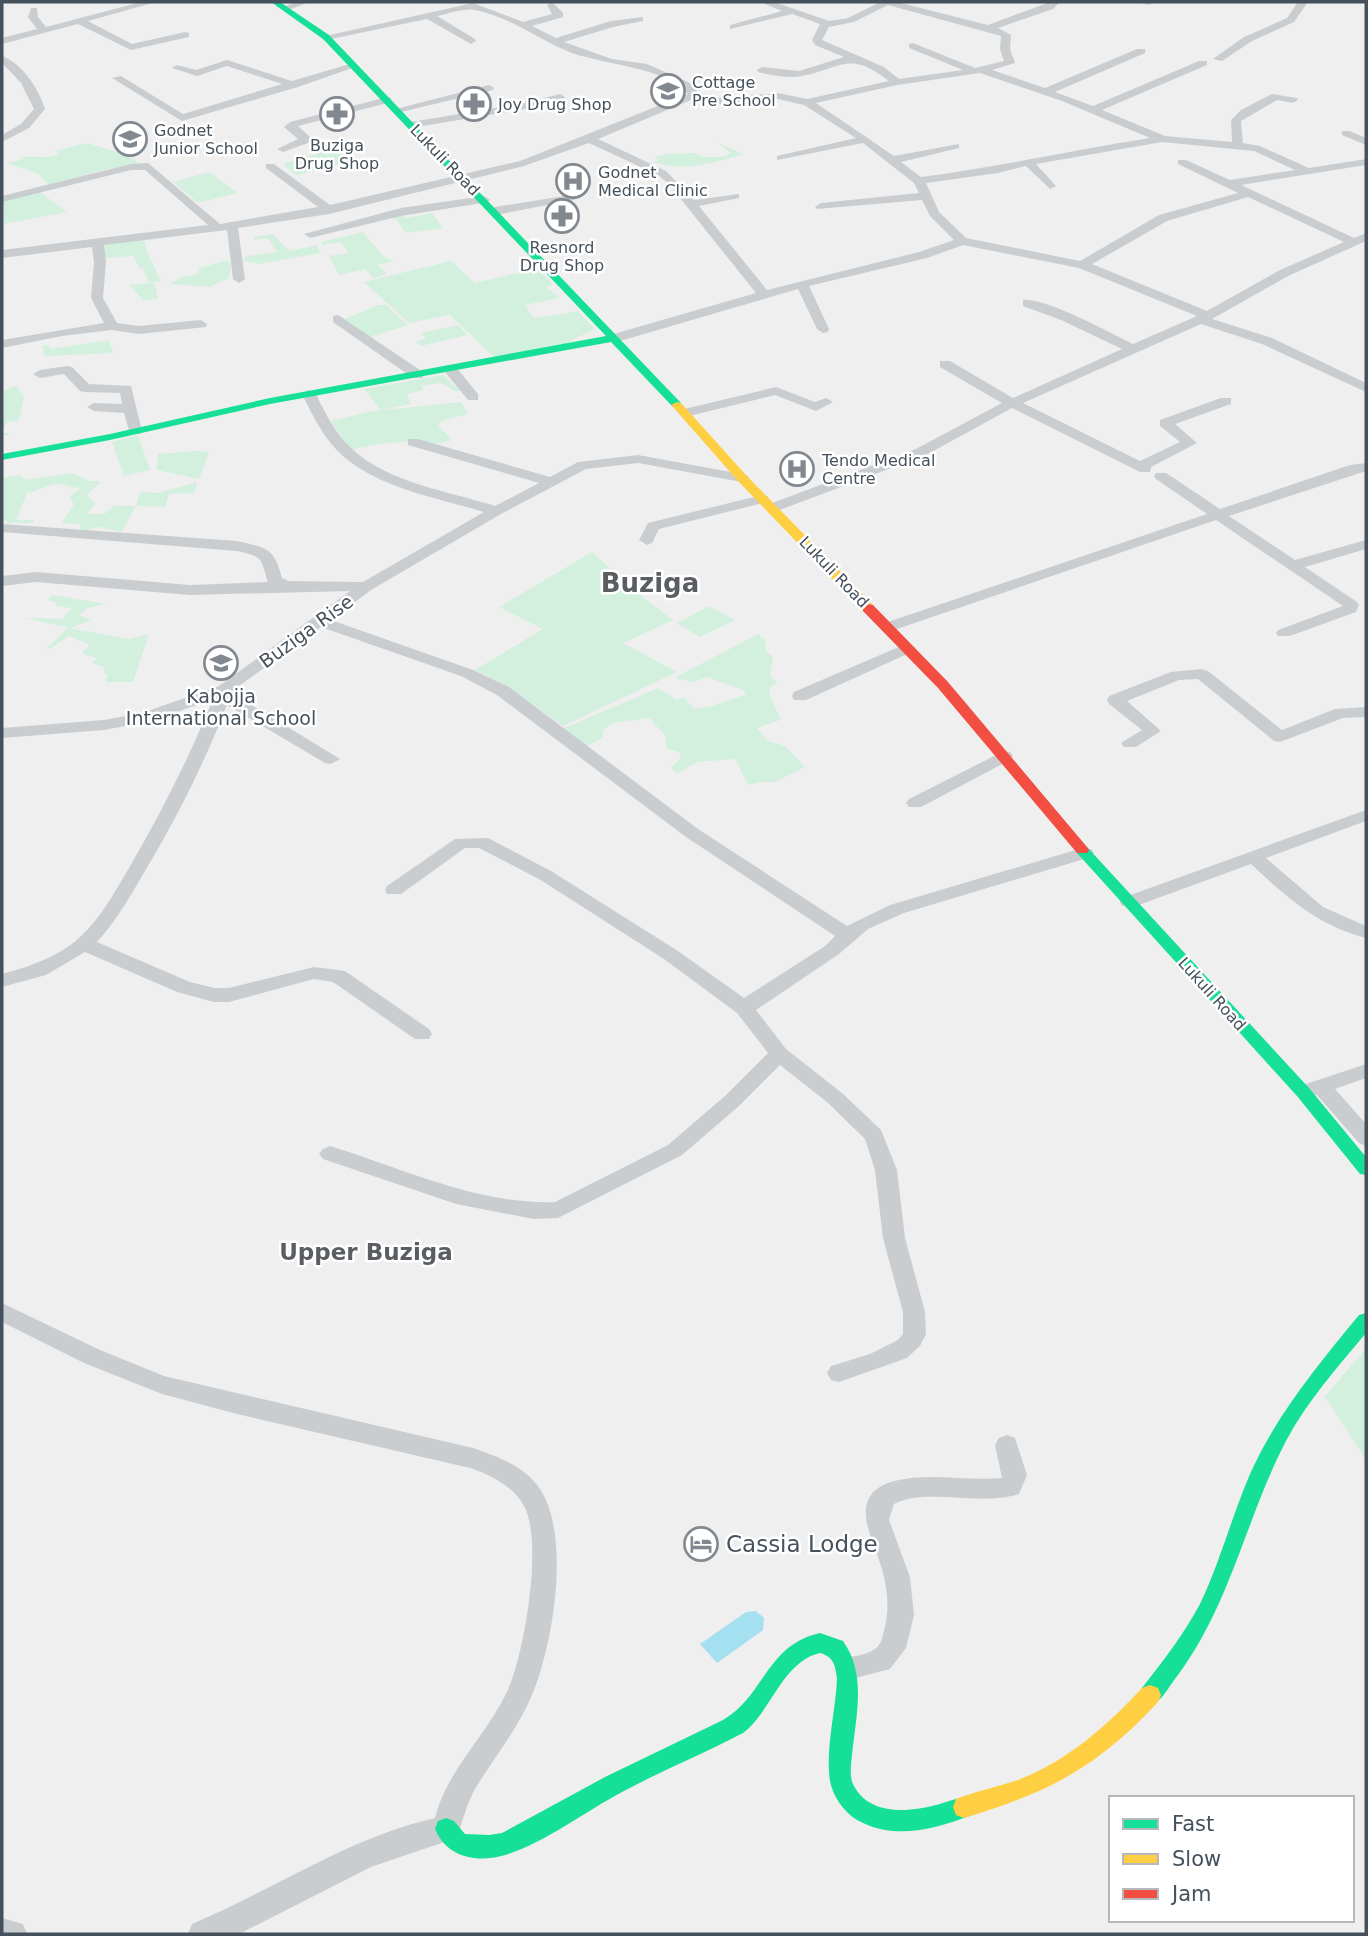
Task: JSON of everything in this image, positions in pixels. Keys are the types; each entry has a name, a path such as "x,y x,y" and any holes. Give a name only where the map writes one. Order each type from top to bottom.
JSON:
{"street":[{"path":"2,139 25,126 40,109 28,87 9,62 2,58 6,40 151,2"},
{"path":"280,5 304,2"},
{"path":"326,37 428,15 441,7 473,6 488,2"},
{"path":"765,2 825,25 851,20 886,2 989,28 1006,35 1005,49 1011,62 977,71 897,82 807,102"},
{"path":"989,28 1049,7 1055,2"},
{"path":"1143,2 1149,2"},
{"path":"1218,59 1248,39 1291,20 1303,2"},
{"name":"Lukuli Road","path":"280,5 326,37 579,304 615,338 742,478 908,648 1129,902 1312,1089 1366,1169"},
{"path":"521,26 560,15 554,11 552,5"},
{"path":"473,6 590,57 643,66 685,85 695,95 720,101 785,96 807,102 866,139 919,181 934,214 962,241"},
{"path":"34,10 33,17 43,30"},
{"path":"734,27 794,11"},
{"path":"428,15 471,41"},
{"path":"552,41 611,24 640,19"},
{"path":"78,20 131,47 185,35"},
{"path":"825,25 817,42 880,69 897,82"},
{"path":"913,46 977,71 1045,92 1163,139"},
{"path":"1045,92 1142,51"},
{"path":"762,70 799,74 853,58"},
{"path":"177,68 197,73 227,63 294,85"},
{"path":"1093,110 1203,63"},
{"path":"117,78 181,118 353,66"},
{"path":"283,149 304,141 304,137 289,127 294,124 489,88"},
{"path":"2,254 232,226 329,210 524,163 695,95"},
{"path":"1238,145 1234,129 1237,120 1245,113 1276,96 1293,100"},
{"path":"411,125 559,97"},
{"path":"1346,133 1366,142"},
{"path":"589,139 662,173 672,181 765,296"},
{"path":"781,158 866,139"},
{"path":"919,181 998,170 1028,162 1163,139 1256,148 1309,172"},
{"path":"893,160 954,146"},
{"path":"1028,162 1050,186"},
{"path":"1182,162 1245,194 1352,241"},
{"path":"1224,184 1366,162"},
{"path":"2,199 131,167 148,166 217,227"},
{"path":"270,166 329,210"},
{"path":"1082,265 1163,218 1245,194"},
{"path":"692,204 735,196"},
{"path":"821,206 925,196"},
{"path":"310,233 401,212 570,198"},
{"path":"232,226 239,279"},
{"path":"647,540 653,526 767,503 922,452 1012,403 1204,318 1284,273 1366,237"},
{"path":"2,457 309,394 615,338 802,284 923,255 962,241 1082,265 1114,276 1204,318 1267,341 1366,388"},
{"path":"97,242 100,262 97,298 112,326"},
{"path":"802,284 823,329"},
{"path":"1027,303 1066,317 1132,349"},
{"path":"338,319 418,375"},
{"path":"2,344 62,331 112,326 139,330 201,324"},
{"path":"945,364 1012,403 1143,467 1190,443 1165,423 1226,401"},
{"path":"450,369 473,397"},
{"path":"40,374 67,370 85,388 126,389 135,431"},
{"path":"685,413 776,391 816,407 826,402"},
{"path":"309,394 336,440 368,467 384,475 496,510"},
{"path":"94,408 130,409"},
{"path":"413,442 549,481"},
{"name":"Buziga Rise","path":"225,692 366,587 496,510 583,465 638,459 742,478"},
{"path":"888,627 1354,468 1366,467"},
{"path":"1161,476 1351,605 1352,608 1284,633"},
{"path":"2,528 206,542 253,549 269,558 272,576 287,586"},
{"path":"1294,565 1366,544"},
{"path":"2,581 36,577 190,590 287,586 366,587"},
{"path":"318,621 467,673 503,691 692,833 847,935"},
{"path":"800,696 908,648"},
{"path":"1130,743 1153,731 1115,700 1184,674 1202,674 1280,737 1341,713 1366,712"},
{"path":"2,981 39,970 84,944 109,917 159,832 200,752 225,692"},
{"path":"5,729 104,725 146,717 225,692 331,758"},
{"path":"915,803 1004,757"},
{"path":"1129,902 1366,815"},
{"path":"394,890 461,843 482,842 545,875 671,955 744,1008 779,1054 835,1098 874,1135 886,1170 894,1238 916,1325 911,1342 895,1353 839,1373"},
{"path":"744,1008 832,950 861,925 897,909 1085,853"},
{"path":"1252,855 1309,908 1342,925 1366,932"},
{"path":"84,944 184,987 214,995 229,995 314,973 338,976 422,1034"},
{"path":"330,1154 456,1196 534,1211 558,1210 675,1150 732,1101 779,1054"},
{"path":"1366,1071 1312,1089 1366,1138"},
{"path":"2,1312 100,1362 183,1391 470,1458 518,1481 537,1504 544,1529 540,1606 530,1656 525,1680 514,1705 457,1793 448,1812 446,1829 459,1844 481,1847 504,1844 625,1778 739,1723 752,1712 794,1653 817,1643 830,1644 841,1650 848,1668 840,1763 841,1784 852,1806 873,1818 896,1822 920,1821 1040,1782 1078,1758 1123,1723 1177,1665 1209,1606 1239,1523 1282,1430 1334,1357 1366,1320"},
{"path":"848,1668 881,1661 893,1648 901,1615 897,1577 877,1520 878,1508 885,1497 896,1491 919,1488 1010,1487 1015,1475 1007,1445"},
{"path":"202,1934 226,1928 353,1859 414,1835 446,1829"},
{"path":"2,1932 13,1934"}],"green space":[{"path":"87,143 124,154 140,163 49,185 37,173 7,163 24,159 22,157 54,156 59,154 55,151"},
{"path":"718,143 744,154 711,163 676,167 654,162 658,160 655,157 666,154 696,153 703,157 723,157 731,153"},
{"path":"331,149 349,151 360,160 296,175 283,164"},
{"path":"209,172 238,193 198,203 173,182"},
{"path":"40,192 67,212 4,224 2,200"},
{"path":"401,213 405,218 432,213 443,228 406,233 397,220 389,217"},
{"path":"363,232 384,257 393,261 378,265 387,274 373,278 365,269 339,275 329,256 349,253 340,242 322,245 321,242"},
{"path":"273,234 289,251 316,245 321,253 259,264 242,261 246,256 277,252 268,238 254,240 253,237"},
{"path":"144,239 161,281 150,283 155,284 158,299 143,300 129,285 149,283 134,256 106,258 100,246"},
{"path":"229,260 229,278 209,287 170,284 181,277 199,274 199,268"},
{"path":"451,261 475,283 538,268 553,285 546,287 560,298 525,305 534,318 578,311 595,329 564,344 495,358 450,315 409,323 364,282"},
{"path":"378,305 386,305 408,325 370,337 343,320"},
{"path":"458,325 467,335 421,346 416,342 426,338 421,333"},
{"path":"109,340 113,353 45,356 42,346 49,345 50,349"},
{"path":"443,375 461,391 453,391 439,384 422,386 423,390 407,394 411,404 380,410 364,389"},
{"path":"16,386 24,397 19,420 7,422 2,433 2,391"},
{"path":"461,402 468,414 442,421 438,425 452,440 434,444 405,441 350,450 331,421 373,411"},
{"path":"138,435 150,470 124,476 112,442"},
{"path":"209,452 199,479 157,470 158,454"},
{"path":"72,473 89,481 101,481 87,495 95,503 87,514 104,514 114,506 136,506 122,532 99,527 81,531 80,524 62,523 74,504 69,497 81,488 60,484 27,493 16,520 34,520 33,523 8,523 2,518 2,478 19,475 25,480"},
{"path":"197,482 195,493 169,494 165,507 136,506 140,492 158,493"},
{"path":"592,552 635,591 673,620 623,643 677,672 563,726 510,688 475,670 543,629 499,607"},
{"path":"52,595 106,604 88,608 79,615 91,620 71,628 25,618 62,619 72,608 55,606 57,603 48,600"},
{"path":"709,606 735,620 700,637 677,623"},
{"path":"68,628 129,639 149,634 133,682 106,682 104,667 92,663 97,658 82,653 90,645 69,636 46,649"},
{"path":"758,634 765,640 766,651 773,657 770,675 777,683 769,688 780,720 757,728 768,741 785,746 805,767 775,782 748,785 735,759 697,762 677,774 671,767 681,759 679,752 667,749 665,735 649,718 613,723 603,730 603,737 585,748 562,729 658,688 677,700 684,697 693,708 708,707 747,694 739,688 709,677 692,682 674,678"},
{"path":"1366,1348 1366,1460 1325,1397"}],"water":[{"path":"756,1611 764,1618 763,1630 717,1663 700,1644 746,1612"}],"traffic: fast":[{"path":"275,2 326,37 677,405"},
{"path":"2,457 110,437 270,401 615,338"},
{"path":"1082,850 1303,1092 1366,1169"},
{"path":"1150,1695 1179,1658 1209,1607 1260,1474 1281,1432 1313,1384 1366,1320"},
{"path":"446,1829 459,1844 477,1846 501,1845 522,1836 613,1785 735,1725 750,1711 787,1662 809,1645 820,1643 836,1648 844,1660 848,1678 840,1766 844,1790 852,1801 874,1817 899,1822 925,1819 964,1807"}],"traffic: slow":[{"path":"677,405 742,478 868,608"},
{"path":"964,1807 1027,1787 1068,1766 1111,1734 1150,1695"}],"traffic: jam":[{"path":"868,608 943,685 1082,850"}],"place":[{"name":"Cottage Pre School","path":"668,91"},
{"name":"Joy Drug Shop","path":"474,104"},
{"name":"Buziga Drug Shop","path":"337,114"},
{"name":"Godnet Junior School","path":"130,139"},
{"name":"Godnet Medical Clinic","path":"573,181"},
{"name":"Resnord Drug Shop","path":"562,216"},
{"name":"Tendo Medical Centre","path":"797,469"},
{"name":"Kabojja International School","path":"221,663"},
{"name":"Cassia Lodge","path":"701,1544"}],"district":[{"name":"Buziga","path":"650,583"},
{"name":"Upper Buziga","path":"366,1252"}]}
